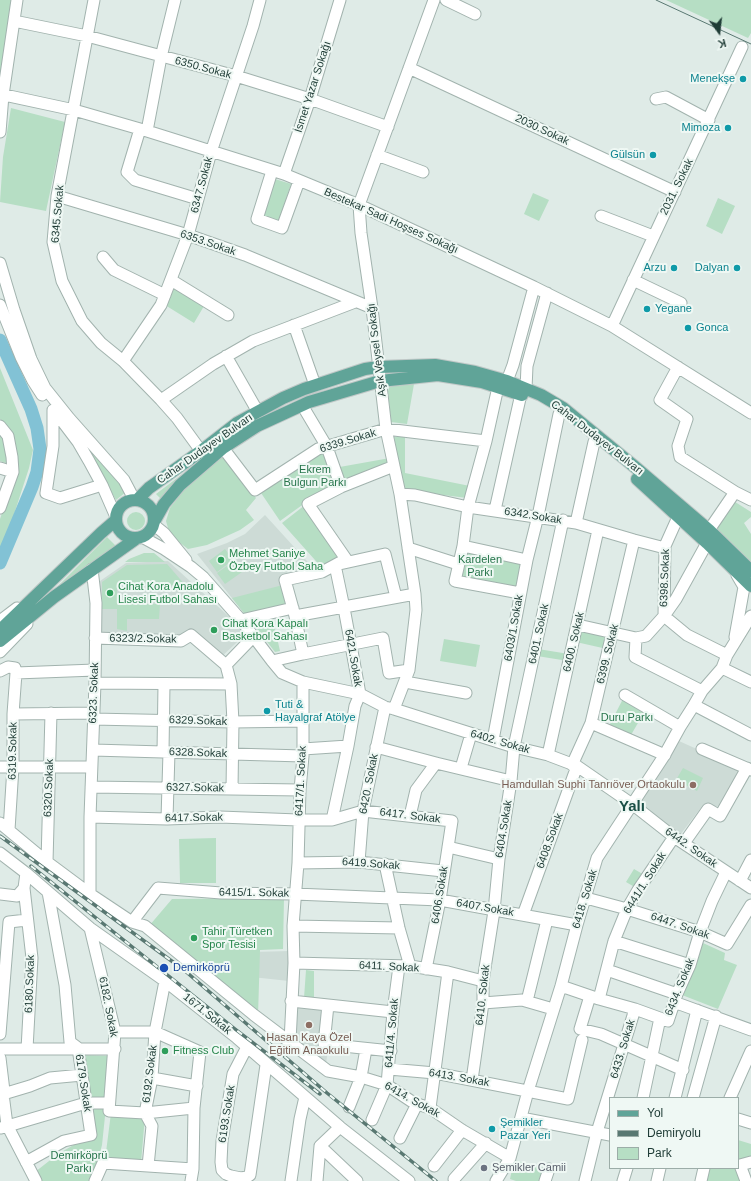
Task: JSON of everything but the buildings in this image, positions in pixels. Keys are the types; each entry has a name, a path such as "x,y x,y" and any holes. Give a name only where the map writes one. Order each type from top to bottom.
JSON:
{"main road":[{"name":"Cahar Dudayev Bulvarı","path":"136,499 237,423 284,398 315,385 378,367 435,365 476,372 502,384 541,395 562,408 635,466 709,530 751,571"},
{"name":"Cahar Dudayev Bulvarı","path":"154,523 164,504 180,485 223,448 257,426 302,405 380,381 438,375 502,384"},
{"name":"Cahar Dudayev Bulvarı","path":"523,391 559,414 594,442 707,543 751,586"},
{"path":"0,641 54,597 92,569 147,534 154,523 152,508 143,501 136,499 126,502 121,506 117,511 116,519 119,530 130,538 139,538"},
{"path":"0,630 116,519"}],"street":[{"path":"0,132 2,94 17,0"},
{"name":"6345.Sokak","path":"94,0 57,196 54,242 62,281 82,321 101,343 124,361 162,400 201,451"},
{"path":"175,0 143,130 127,172 135,180 198,199"},
{"name":"6347.Sokak","path":"124,361 162,304 188,235 211,152 253,26 260,0"},
{"name":"İsmet Yazar Sokağı","path":"284,174 310,99 340,0"},
{"name":"Aşık Veysel Sokağı","path":"390,708 405,682 409,670 416,610 400,494 386,429 372,308 361,233 359,206 434,0"},
{"path":"446,0 475,14"},
{"name":"6350.Sokak","path":"14,21 87,36 236,76 310,99 388,127"},
{"name":"2031. Sokak","path":"612,326 742,47"},
{"name":"2030.Sokak","path":"409,68 675,192"},
{"name":"Bestekar Sadi Hoşses Sokağı","path":"2,94 74,110 284,174 359,206 534,287 612,326 751,413"},
{"path":"656,99 666,97 709,120"},
{"path":"377,155 424,172"},
{"path":"272,170 257,219 282,228 299,181"},
{"name":"6353.Sokak","path":"57,196 188,235 245,256 372,308"},
{"path":"601,216 653,236"},
{"path":"103,258 114,270 165,295"},
{"path":"0,263 31,359 45,388 69,418 124,480 136,499"},
{"path":"171,280 228,315"},
{"path":"633,280 681,303"},
{"path":"520,593 455,581 463,546 468,506 502,384 513,365 534,287"},
{"path":"495,510 523,391 527,366 547,294"},
{"path":"162,400 213,364 253,341 355,302"},
{"path":"0,305 33,381 78,442 102,485 116,519"},
{"path":"294,325 315,385"},
{"path":"226,356 258,412"},
{"path":"678,367 660,400 687,419 678,446 680,457 735,492 751,500"},
{"path":"302,405 327,446 341,487"},
{"path":"53,410 53,446 46,493 60,498 102,485"},
{"name":"6403/1.Sokak","path":"494,740 520,593 559,414"},
{"path":"0,426 8,436 13,472 0,508"},
{"path":"386,429 486,441"},
{"name":"6339.Sokak","path":"223,448 255,490 318,449 386,429"},
{"path":"576,523 594,442"},
{"path":"303,654 285,580 322,572 346,559 308,504 341,487 394,466"},
{"path":"0,468 13,472"},
{"path":"709,530 735,492"},
{"name":"6342.Sokak","path":"400,494 415,495 468,506 563,520 665,548"},
{"name":"6398.Sokak","path":"636,638 646,636 664,616 665,548 678,517"},
{"name":"6401. Sokak","path":"514,748 563,520"},
{"path":"154,523 164,533 191,567"},
{"name":"6400. Sokak","path":"548,755 598,530"},
{"path":"139,538 164,549 191,567 241,620 282,673 303,682"},
{"name":"6399. Sokak","path":"575,766 591,723 634,540"},
{"path":"707,543 676,599 664,616 687,634 726,656"},
{"path":"463,546 527,560"},
{"path":"408,548 458,564"},
{"path":"335,565 385,554 396,597"},
{"name":"6421.Sokak","path":"332,820 348,746 354,706 360,694 335,565"},
{"path":"732,567 744,587 734,646"},
{"name":"6323. Sokak","path":"90,894 91,767 93,750 96,603 92,569"},
{"path":"0,621 45,588"},
{"path":"241,620 294,612 344,608 415,594"},
{"path":"0,652 54,597"},
{"name":"6418. Sokak","path":"496,1181 510,1158 528,1091 552,1009 561,986 597,858 665,755 702,691 722,668 726,656 734,646 751,616"},
{"path":"578,625 636,638 635,657 702,691"},
{"name":"6323/2.Sokak","path":"95,638 181,641 191,635 226,665"},
{"path":"232,789 234,754 233,722 231,684 226,665 254,636"},
{"path":"272,661 382,638 389,673 409,670"},
{"path":"0,671 8,667 14,668 16,673 95,670"},
{"path":"722,668 751,682"},
{"name":"6319.Sokak","path":"4,826 13,767 13,714 16,673"},
{"name":"6402. Sokak","path":"303,682 360,694 390,708 494,740 514,748 548,755 575,766 632,804"},
{"name":"6417/1. Sokak","path":"290,1042 294,963 293,926 298,863 298,820 303,752 303,682"},
{"path":"405,682 466,693"},
{"path":"95,683 231,684"},
{"path":"164,684 163,720 168,788 167,819"},
{"path":"625,695 680,727"},
{"path":"694,705 751,735"},
{"name":"6420. Sokak","path":"359,862 363,811 376,747 390,708"},
{"path":"13,714 51,713 93,716"},
{"name":"6320.Sokak","path":"46,862 51,713"},
{"name":"6329.Sokak","path":"93,716 233,722 303,722"},
{"path":"591,723 665,755"},
{"path":"461,768 471,734"},
{"name":"6328.Sokak","path":"93,750 234,754 303,752 348,746"},
{"path":"376,747 511,781"},
{"name":"6404.Sokak","path":"494,911 499,859 511,781 514,748"},
{"path":"684,843 708,809 720,816 749,769 702,749"},
{"path":"410,816 416,790 436,763"},
{"name":"6408.Sokak","path":"523,915 575,766"},
{"path":"0,767 91,767"},
{"name":"6327.Sokak","path":"91,787 300,790"},
{"name":"6442. Sokak","path":"632,804 674,837 751,888"},
{"name":"6417. Sokak","path":"298,820 332,820 363,811 452,821"},
{"name":"6417.Sokak","path":"90,817 167,819 220,817 298,820"},
{"name":"6406.Sokak","path":"426,968 440,900 443,871 452,821"},
{"path":"4,826 46,862 90,894 132,922 145,926 254,1015 290,1042"},
{"name":"6441/1. Sokak","path":"625,1045 601,1034 580,1029 607,970 614,941 627,908 674,837"},
{"path":"448,847 499,859"},
{"name":"1671.Sokak","path":"0,853 26,873 90,928 165,981 247,1047 266,1065 401,1179"},
{"path":"740,881 751,860"},
{"name":"6419.Sokak","path":"298,863 359,862 443,871"},
{"path":"385,864 399,928 404,966"},
{"name":"6434. Sokak","path":"643,1097 660,1018 668,1020 690,965 700,932 712,901 726,872"},
{"name":"6180.Sokak","path":"26,873 24,888 32,958 27,1049"},
{"path":"0,894 17,896 24,888"},
{"name":"6415/1. Sokak","path":"132,922 158,888 221,893 392,898"},
{"name":"6179.Sokak","path":"26,1162 64,1141 91,1135 78,1048 70,1042 65,985 48,892"},
{"name":"6407.Sokak","path":"392,898 440,900 577,925"},
{"name":"6447. Sokak","path":"586,898 627,908 700,932 727,944 751,905"},
{"name":"6410. Sokak","path":"472,1080 483,1003 483,981 494,911"},
{"path":"0,1034 9,922 27,920"},
{"path":"527,1001 547,920"},
{"path":"293,926 399,928"},
{"name":"6182. Sokak","path":"90,928 115,1032 109,1107"},
{"path":"614,941 690,965"},
{"name":"6411. Sokak","path":"294,963 426,968 483,981"},
{"name":"6411/4. Sokak","path":"372,1120 387,1085 391,1051 393,1012 404,966"},
{"path":"607,970 676,998 697,1010 751,1030"},
{"path":"430,1108 448,972"},
{"name":"6192.Sokak","path":"148,1166 152,1126 145,1113 152,1078 155,1032 165,981"},
{"path":"561,986 594,998 635,1009 660,1018"},
{"path":"483,1003 522,1000 552,1009"},
{"path":"291,1001 393,1012"},
{"path":"328,1005 324,1044 391,1051"},
{"name":"6433. Sokak","path":"585,1181 597,1132 635,1009"},
{"path":"675,1097 697,1010"},
{"path":"693,1097 716,1016"},
{"path":"115,1032 155,1032 200,1052 194,1108 193,1169 191,1181"},
{"name":"6413. Sokak","path":"389,1069 434,1073 568,1099 582,1040"},
{"name":"6414. Sokak","path":"290,1042 328,1071 361,1077 387,1085 415,1104 430,1108 462,1130 510,1158"},
{"path":"625,1045 683,1070"},
{"name":"6193.Sokak","path":"247,1047 233,1074 222,1141 222,1170 226,1174 234,1177 241,1178 250,1175 266,1065"},
{"path":"0,1049 114,1049"},
{"path":"350,1107 361,1077 366,1049"},
{"path":"730,1097 751,1051"},
{"path":"0,1058 4,1091 1,1095 4,1127 36,1181"},
{"path":"1,1095 50,1078 82,1075"},
{"path":"152,1078 197,1086"},
{"path":"291,1181 300,1119 305,1097"},
{"path":"4,1127 86,1103 145,1113 194,1108"},
{"path":"398,1137 415,1104"},
{"path":"521,1118 609,1135"},
{"path":"739,1119 751,1123"},
{"path":"317,1181 320,1146 340,1127"},
{"path":"434,1166 462,1130"},
{"path":"454,1179 486,1143"},
{"path":"320,1146 357,1181"},
{"path":"95,1181 103,1163 193,1169"},
{"path":"743,1164 746,1181"},
{"path":"545,1181 549,1169"},
{"path":"623,1181 627,1169"},
{"path":"657,1181 660,1169"},
{"path":"701,1181 704,1169"}],"shaded area":[{"path":"265,515 316,571 281,580 289,607 247,617 197,554 227,543 245,534"},
{"path":"168,561 247,633 220,658 193,634 179,639 98,636 100,581 126,563"},
{"name":"Hamdullah Suphi Tanrıöver Ortaokulu","path":"679,741 743,768 723,807 703,805 680,835 637,806"},
{"path":"290,951 289,981 252,977 253,952"},
{"name":"Hasan Kaya Özel Eğitim Anaokulu","path":"296,1008 325,1010 328,1045 326,1066 293,1041"}],"green space":[{"path":"0,0 12,0 0,85"},
{"path":"666,0 751,0 751,33 748,38"},
{"path":"11,108 65,122 46,211 0,202 3,157"},
{"path":"275,179 291,184 278,223 262,218"},
{"path":"533,193 549,200 539,221 524,214"},
{"path":"718,198 735,206 722,234 706,226"},
{"path":"174,288 204,306 194,323 165,305"},
{"path":"0,368 33,450 29,468 6,539 0,550 0,519 18,466 11,431 0,419"},
{"path":"407,381 414,384 407,424 391,422 388,391 391,383"},
{"path":"2,430 9,461 6,463 0,461 0,431"},
{"path":"394,437 405,437 405,473 470,486 467,498 404,490"},
{"path":"88,442 126,492 116,500 85,444"},
{"name":"Ekrem Bulgun Parkı","path":"325,449 334,468 390,458 391,465 305,503 280,521 259,490"},
{"path":"224,453 256,498 246,510 254,520 240,530 207,545 188,549 170,535 166,521 170,508 184,490"},
{"path":"185,472 186,474 162,500 156,494"},
{"path":"732,500 751,512 751,517 744,523 751,534 751,571 709,530"},
{"path":"305,505 340,558 323,569 282,523"},
{"path":"132,512 140,512 145,517 143,528 140,530 132,530 127,525 127,517"},
{"path":"107,537 117,547 55,589"},
{"name":"Mehmet Saniye Özbey Futbol Saha","path":"225,549 233,560 217,572 209,561"},
{"name":"Kardelen Parkı","path":"469,549 521,560 516,588 462,577"},
{"path":"144,553 154,553 165,562 125,562"},
{"path":"234,561 242,572 225,584 217,573"},
{"path":"167,564 186,586 117,583 117,604 160,604 159,619 127,619 127,631 117,629 117,609 102,609 102,582 127,565"},
{"path":"283,585 289,607 247,617 232,598"},
{"path":"272,615 280,651 275,652 250,620"},
{"path":"580,627 610,635 607,649 576,642"},
{"path":"444,639 480,645 476,667 440,661"},
{"path":"538,649 569,654 568,661 537,656"},
{"name":"Duru Parkı","path":"625,695 646,709 631,735 609,726"},
{"path":"683,768 703,778 697,791 676,780"},
{"path":"216,838 216,883 180,883 179,839"},
{"path":"634,869 646,876 638,889 626,882"},
{"path":"284,898 283,949 260,950 258,1016 149,926 172,899"},
{"path":"703,943 725,953 724,960 737,965 718,1009 682,995"},
{"path":"306,970 314,971 314,999 304,998"},
{"name":"Demirköprü Parkı","path":"82,1055 110,1056 102,1145 96,1168 91,1181 40,1181 35,1172 58,1154 84,1139 89,1132"},
{"path":"111,1113 145,1116 141,1163 105,1160"},
{"path":"739,1140 751,1144 751,1160 739,1163"},
{"path":"514,1160 547,1169 543,1181 516,1181 510,1179"},
{"path":"704,1169 739,1169 746,1181 701,1181"}],"waterway":[{"path":"0,340 31,409 37,428 40,449 37,472 32,487 0,563"}],"tram line":[{"path":"656,0 751,44"}],"railway":[{"path":"0,836 184,970 327,1093 436,1181"},
{"path":"31,866 235,1029 320,1094"}],"place":[{"name":"Menekşe","path":"743,79"},
{"name":"Mimoza","path":"728,128"},
{"name":"Gülsün","path":"653,155"},
{"name":"Arzu","path":"674,268"},
{"name":"Dalyan","path":"737,268"},
{"name":"Yegane","path":"647,309"},
{"name":"Gonca","path":"688,328"},
{"name":"Mehmet Saniye Özbey Futbol Saha","path":"221,560"},
{"name":"Cihat Kora Anadolu Lisesi Futbol Sahası","path":"110,593"},
{"name":"Cihat Kora Kapalı Basketbol Sahası","path":"214,630"},
{"name":"Tuti & Hayalgraf Atölye","path":"267,711"},
{"name":"Hamdullah Suphi Tanrıöver Ortaokulu","path":"693,785"},
{"name":"Tahir Türetken Spor Tesisi","path":"194,938"},
{"name":"Demirköprü","path":"164,968"},
{"name":"Hasan Kaya Özel Eğitim Anaokulu","path":"309,1025"},
{"name":"Fitness Club","path":"165,1051"},
{"name":"Şemikler Pazar Yeri","path":"492,1129"},
{"name":"Şemikler Camii","path":"484,1168"}],"district":[{"name":"Yalı","path":"632,807"}]}
